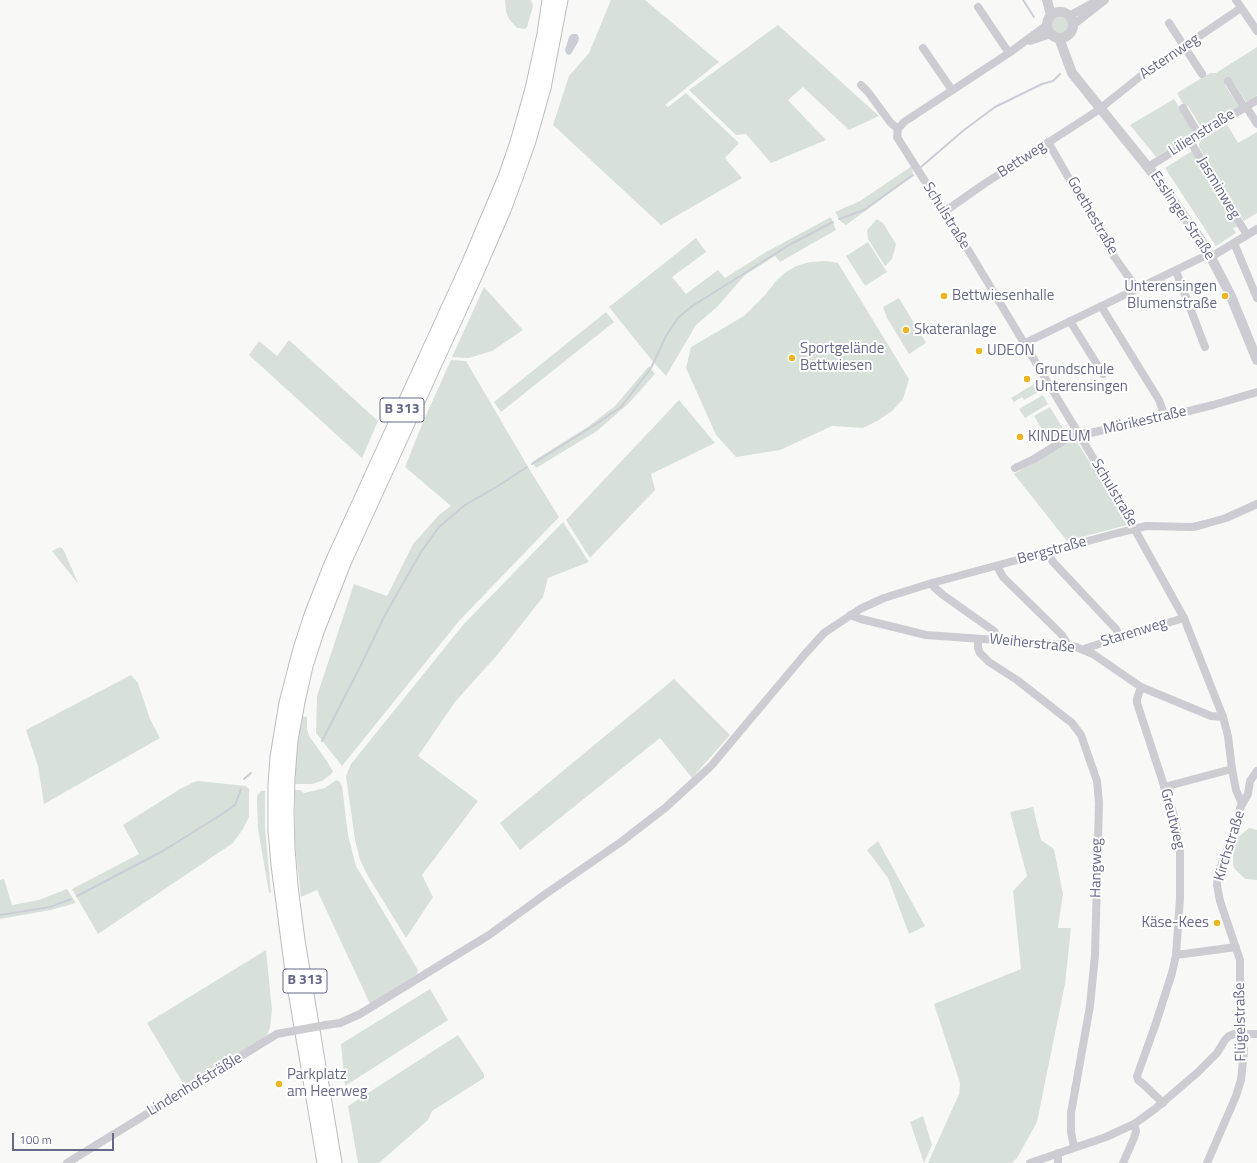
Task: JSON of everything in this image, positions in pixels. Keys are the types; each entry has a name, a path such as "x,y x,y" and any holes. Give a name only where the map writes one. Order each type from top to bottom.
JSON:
{"highway":[{"name":"B 313","path":"324,1163 301,1029 283,909 276,838 282,776 280,739 290,685 311,615 339,547 446,313 509,166 523,124 547,17 557,1"},
{"name":"B 313","path":"282,776 311,649 323,615 351,546 471,286 524,158 544,88 554,36 557,1"},
{"name":"B 313","path":"281,798 288,848 294,911 335,1163"}],"street":[{"name":"Esslinger Straße","path":"1047,0 1060,25"},
{"name":"Esslinger Straße","path":"1053,0 1072,73 1174,200 1210,256 1230,294 1257,360"},
{"path":"1060,25 1098,0"},
{"path":"898,129 904,122 1021,44 1060,25 1105,0"},
{"path":"1236,0 1256,28"},
{"path":"978,7 1009,53"},
{"name":"Asternweg","path":"1100,108 1142,75 1241,8"},
{"path":"1169,23 1202,74"},
{"path":"923,48 952,90"},
{"path":"1228,81 1257,124"},
{"name":"Schulstraße","path":"861,85 890,122 898,129 897,137 1078,433 1135,529 1184,618 1223,717 1228,736 1236,790 1242,804"},
{"name":"Lilienstraße","path":"1148,167 1257,100"},
{"name":"Bettweg","path":"944,212 1100,108"},
{"path":"1183,108 1199,135"},
{"name":"Jasminweg","path":"1190,141 1247,235"},
{"name":"Goethestraße","path":"1048,142 1113,255 1136,289"},
{"path":"1024,343 1136,289 1210,256 1257,229"},
{"path":"1234,243 1257,298"},
{"path":"1176,271 1205,347"},
{"path":"1101,306 1159,400 1165,417"},
{"path":"1070,321 1102,374"},
{"name":"Mörikestraße","path":"1015,468 1034,459 1078,433 1090,433 1165,417 1257,392"},
{"name":"Bergstraße","path":"326,1026 340,1023 360,1014 489,935 622,842 665,808 711,766 824,633 850,615 876,601 997,566 1135,529 1153,526 1193,527 1218,521 1257,505"},
{"path":"1048,553 1053,562 1116,629 1120,637"},
{"path":"997,566 1003,577 1062,635 1068,645"},
{"path":"932,584 943,595 994,631 999,640"},
{"name":"Weiherstraße","path":"850,615 926,635 1068,645 1084,649 1141,687 1211,716 1223,717"},
{"name":"Starenweg","path":"1084,649 1184,618"},
{"name":"Hangweg","path":"978,639 978,648 980,653 989,662 1017,680 1072,723 1080,736 1097,782 1099,803 1095,955 1090,1006 1071,1113 1071,1132 1074,1147"},
{"name":"Greutweg","path":"1141,687 1137,703 1173,813 1180,850 1180,898 1176,956 1155,1026 1137,1076 1138,1080 1163,1103"},
{"path":"1164,787 1232,769"},
{"name":"Kirchstraße","path":"1220,901 1217,885 1220,868 1238,821 1242,804 1248,794 1250,781 1257,771"},
{"name":"Flügelstraße","path":"1207,1163 1236,1096 1241,1080 1244,1051 1240,1022 1240,960 1220,901"},
{"path":"1176,956 1236,947"},
{"name":"Lindenhofsträßle","path":"67,1163 277,1034 326,1026"},
{"path":"1030,1163 1106,1137 1134,1124 1150,1114 1180,1089 1212,1059 1229,1036 1234,1034 1257,1034"},
{"path":"1123,1163 1136,1132 1134,1124"},
{"path":"1058,1153 1058,1163"}],"shaded area":[{"path":"505,0 531,0 533,6 527,27 525,29 517,28 509,19 506,11"},
{"path":"611,0 645,0 719,62 665,105 668,107 686,93 739,143 725,158 742,178 661,225 553,125 569,76 589,53"},
{"path":"1056,17 1064,17 1069,22 1067,33 1064,35 1056,35 1051,30 1051,22"},
{"path":"778,25 879,116 849,130 803,87 788,100 826,140 771,163 746,134 736,135 689,90"},
{"path":"572,34 577,34 579,38 571,54 568,55 565,50 569,37"},
{"path":"1257,47 1257,95 1246,102 1232,80 1225,85 1239,107 1202,129 1188,106 1185,108 1177,93 1210,73 1216,73"},
{"path":"1174,99 1195,133 1156,157 1130,125"},
{"path":"1227,124 1238,143 1257,132 1257,213 1244,221 1199,147 1200,141"},
{"path":"1192,151 1238,226 1233,228 1236,233 1216,246 1165,168"},
{"path":"912,166 913,176 846,225 841,222 835,212 860,201"},
{"path":"831,217 836,230 780,262 775,256 745,275 717,307 696,325 666,376 609,307 696,238 706,252 672,277 686,294 718,270 725,278 766,252"},
{"path":"877,219 883,223 896,244 892,259 885,266 868,239 867,230"},
{"path":"868,242 887,272 865,286 846,256"},
{"name":"Sportgelände Bettwiesen","path":"826,261 838,263 909,379 903,399 892,411 863,428 832,426 780,450 736,457 716,435 686,368 691,347 744,316 786,272 796,266 810,262"},
{"path":"484,287 523,330 492,351 469,358 452,357"},
{"name":"Skateranlage","path":"899,298 926,343 909,354 887,318 883,307"},
{"path":"606,312 614,322 501,412 494,402"},
{"path":"289,340 378,421 362,458 249,355 259,341 277,356"},
{"path":"451,360 466,361 559,517 459,621 342,766 316,733 317,696 354,584 387,596 413,544 440,514 451,506 405,467 423,422"},
{"path":"649,366 655,374 629,403 597,431 536,468 532,462 589,426 615,406"},
{"path":"1036,383 1040,391 1024,400 1022,397 1014,402 1011,398"},
{"path":"1043,395 1048,404 1025,418 1019,409"},
{"path":"679,400 715,443 651,474 655,490 590,558 566,520"},
{"path":"1050,407 1067,435 1051,444 1034,416"},
{"path":"1072,441 1077,442 1123,515 1127,525 1067,541 1014,474"},
{"path":"563,522 589,562 548,578 543,597 498,654 455,702 418,756 478,801 422,875 433,897 406,938 368,876 360,860 355,840 346,776 351,764 463,625"},
{"path":"60,547 65,553 79,585 52,551"},
{"path":"131,675 138,683 150,719 160,738 44,804 38,766 26,730"},
{"path":"674,679 730,735 692,778 660,738 520,850 500,823"},
{"path":"301,716 307,717 307,729 309,736 333,772 322,781 312,784 295,784 296,777 294,776"},
{"path":"336,780 340,782 342,786 348,835 356,866 418,970 417,974 370,1004 317,890 301,897 295,844 295,790 300,790 304,793 325,788"},
{"path":"198,781 246,786 249,789 249,817 243,829 233,843 98,934 72,889 139,854 123,825 180,789"},
{"path":"261,791 265,791 265,828 271,892 269,893 258,829 257,796"},
{"path":"1033,807 1041,840 1054,849 1063,894 1058,928 1071,928 1065,984 1037,1122 1017,1158 1012,1163 928,1163 959,1094 960,1083 934,1004 1021,969 1013,891 1027,876 1010,812"},
{"path":"1249,828 1257,830 1257,880 1245,879 1234,868 1233,862 1236,839"},
{"path":"878,841 925,926 909,934 888,878 867,850"},
{"path":"4,879 12,905 39,900 67,889 76,903 51,910 0,919 0,880"},
{"path":"266,950 272,1010 270,1028 267,1035 263,1040 186,1088 147,1023"},
{"path":"430,989 448,1020 345,1086 341,1044"},
{"path":"458,1035 484,1074 484,1078 432,1111 428,1120 379,1163 358,1163 348,1106"},
{"path":"923,1116 932,1145 924,1163 910,1122"}],"waterway":[{"path":"1023,0 1034,17"},
{"path":"921,167 964,130 995,107 1042,84 1053,81 1060,74"},
{"path":"839,219 864,210 913,175"},
{"path":"532,464 621,407 651,368 666,336 678,318 691,307 789,245 833,222"},
{"path":"322,741 385,615 421,552 439,527 465,505 527,467"},
{"path":"244,779 251,773"},
{"path":"77,896 163,851 219,816 235,805 241,789"},
{"path":"0,915 50,907 71,899"}],"place":[{"name":"Bettwiesenhalle","path":"944,296"},
{"name":"Unterensingen Blumenstraße","path":"1225,296"},
{"name":"Skateranlage","path":"906,330"},
{"name":"UDEON","path":"979,351"},
{"name":"Sportgelände Bettwiesen","path":"792,358"},
{"name":"Grundschule Unterensingen","path":"1027,379"},
{"name":"KINDEUM","path":"1020,437"},
{"name":"Käse-Kees","path":"1217,923"},
{"name":"Parkplatz am Heerweg","path":"279,1084"}]}
